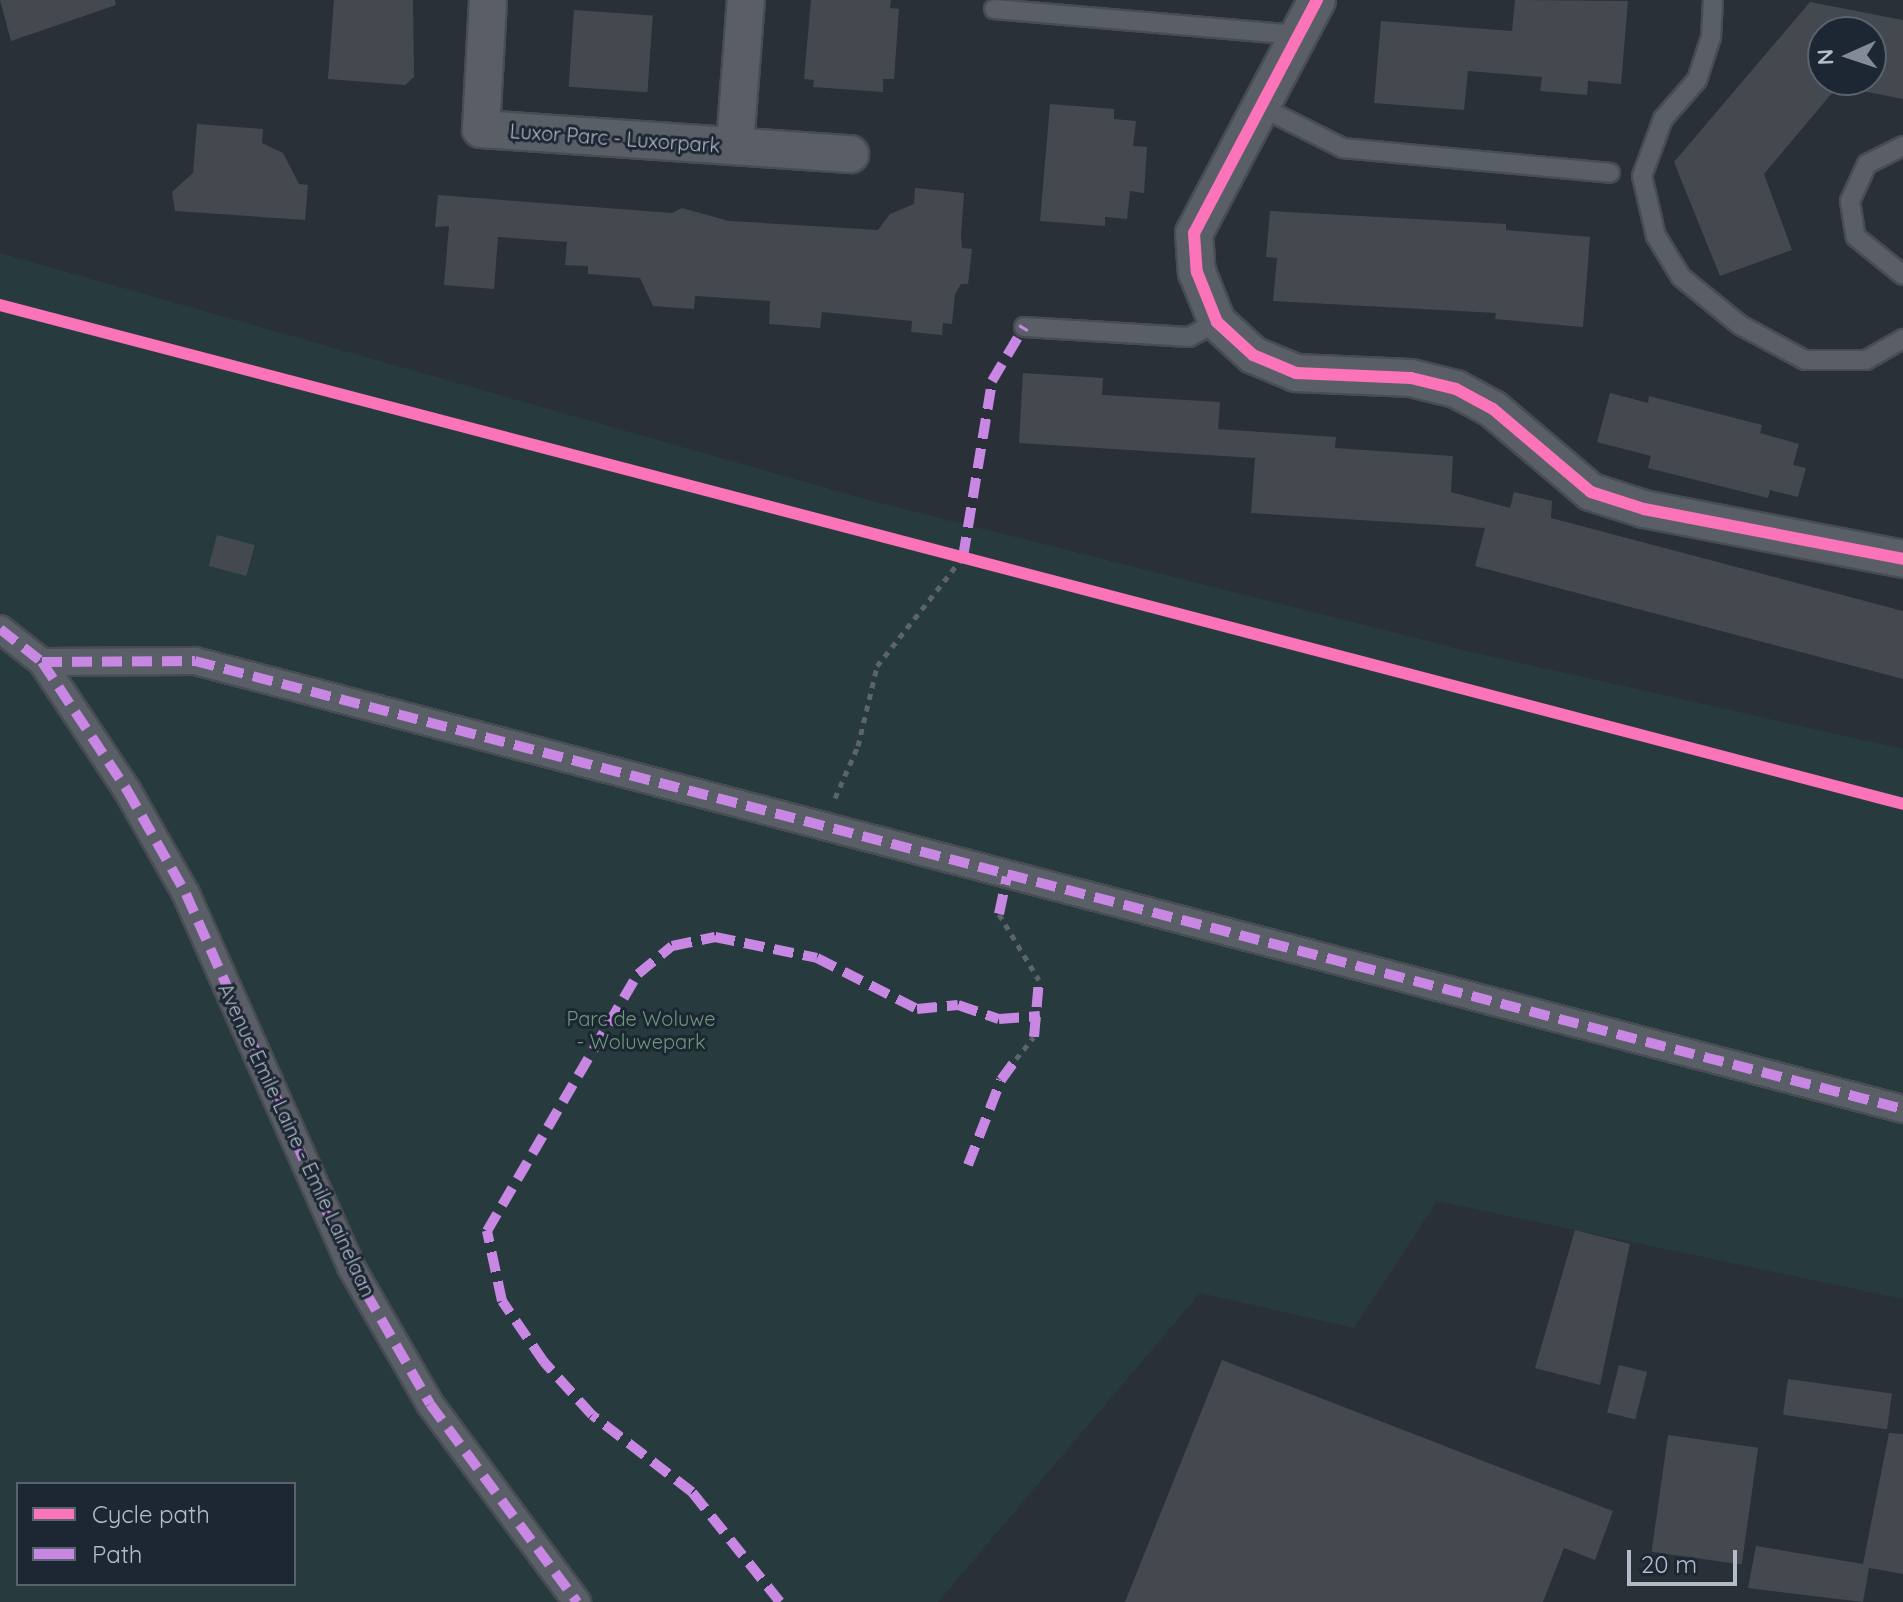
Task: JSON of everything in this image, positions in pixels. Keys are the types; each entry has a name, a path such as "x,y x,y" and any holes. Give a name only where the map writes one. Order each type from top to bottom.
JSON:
{"street":[{"name":"Luxor Parc - Luxorpark","path":"488,0 481,129 850,154"},
{"name":"Luxor Parc - Luxorpark","path":"735,145 746,0"},
{"path":"1317,0 1297,35 1265,109 1208,197 1194,233 1197,272 1217,322 1253,355 1296,373 1411,378 1456,389 1493,409 1591,492 1644,509 1903,559"},
{"name":"Avenue Emile Laine - Emile Lainelaan","path":"0,629 42,662 127,790 186,894 351,1267 430,1404 577,1602"},
{"path":"42,662 195,661 1903,1109"}],"lane":[{"path":"1713,0 1711,37 1697,80 1663,119 1642,176 1656,236 1681,277 1740,325 1805,360 1866,360 1903,339"},
{"path":"994,9 1297,35"},
{"path":"1265,109 1343,148 1610,173"},
{"path":"1903,146 1867,164 1850,201 1856,237 1903,275"},
{"path":"1024,327 1189,337 1217,322"}],"path":[{"path":"948,553 979,561"},
{"path":"842,782 858,746 877,666 963,557"},
{"path":"999,914 1039,980"},
{"path":"1016,1059 1034,1037"}],"green space":[{"name":"Parc de Woluwe - Woluwepark","path":"0,253 872,501 1467,651 1903,749 1903,1299 1437,1201 1354,1328 1200,1293 938,1602 0,1602"}],"building":[{"path":"0,0 115,0 116,5 11,41"},
{"path":"334,0 413,0 414,77 405,85 328,79"},
{"path":"811,0 891,0 890,8 899,9 894,79 883,79 883,92 813,87 814,80 804,79"},
{"path":"1515,0 1628,1 1621,84 1588,81 1587,95 1540,91 1542,77 1468,71 1464,110 1374,103 1381,21 1512,31"},
{"path":"1810,2 1882,16 1807,16 1807,96 1830,96 1764,174 1792,250 1720,276 1674,162"},
{"path":"574,10 653,16 647,92 569,87"},
{"path":"1887,17 1903,20 1903,99 1887,96"},
{"path":"1050,104 1114,109 1114,119 1136,121 1133,146 1147,147 1144,193 1130,191 1127,219 1105,217 1105,226 1040,221"},
{"path":"197,124 263,129 262,143 283,153 299,184 308,185 305,220 175,211 172,192 193,173"},
{"path":"915,188 964,193 962,248 972,249 968,284 961,284 955,294 952,324 943,323 942,335 911,332 912,321 822,312 820,328 769,324 770,301 695,296 694,309 653,306 640,278 588,274 588,266 565,265 567,242 498,237 494,289 444,285 449,226 435,227 438,195 672,213 682,208 729,221 878,230 890,214 914,204"},
{"path":"1270,211 1506,224 1506,230 1590,237 1583,327 1495,319 1496,313 1273,301 1277,258 1266,257"},
{"path":"1023,373 1103,378 1102,395 1220,402 1218,429 1336,437 1335,448 1453,456 1451,492 1510,508 1514,492 1552,501 1551,518 1903,611 1903,679 1475,566 1485,528 1251,513 1255,458 1019,443"},
{"path":"1610,393 1648,403 1649,396 1762,425 1760,433 1799,444 1793,465 1806,468 1798,497 1770,490 1768,498 1648,468 1651,456 1597,442"},
{"path":"217,535 255,545 246,576 209,566"},
{"path":"1575,1230 1630,1244 1600,1385 1535,1368"},
{"path":"1222,1360 1613,1511 1595,1560 1564,1548 1543,1602 1125,1602"},
{"path":"1619,1365 1647,1372 1635,1420 1607,1413"},
{"path":"1788,1379 1892,1394 1887,1429 1783,1415"},
{"path":"1889,1433 1903,1434 1903,1574 1869,1568 1863,1602 1748,1588 1756,1546 1863,1564"},
{"path":"1668,1435 1758,1448 1742,1565 1652,1552"}],"marked path":[{"path":"963,557 992,381 1024,327"},
{"path":"0,629 42,662 195,661 1903,1109"},
{"path":"42,662 127,790 186,894 351,1267 430,1404 577,1602"},
{"path":"999,914 1007,877"},
{"path":"780,1602 692,1492 592,1415 544,1362 502,1301 487,1231 638,974 672,946 715,937 817,958 917,1009 958,1005 999,1019 1040,1016"},
{"path":"1034,1037 1039,980"},
{"path":"968,1165 1001,1080 1016,1059"}],"cycle path":[{"path":"1317,0 1194,233 1197,272 1217,322 1253,355 1296,373 1411,378 1456,389 1493,409 1591,492 1644,509 1903,559"},
{"path":"0,305 1903,804"}]}
